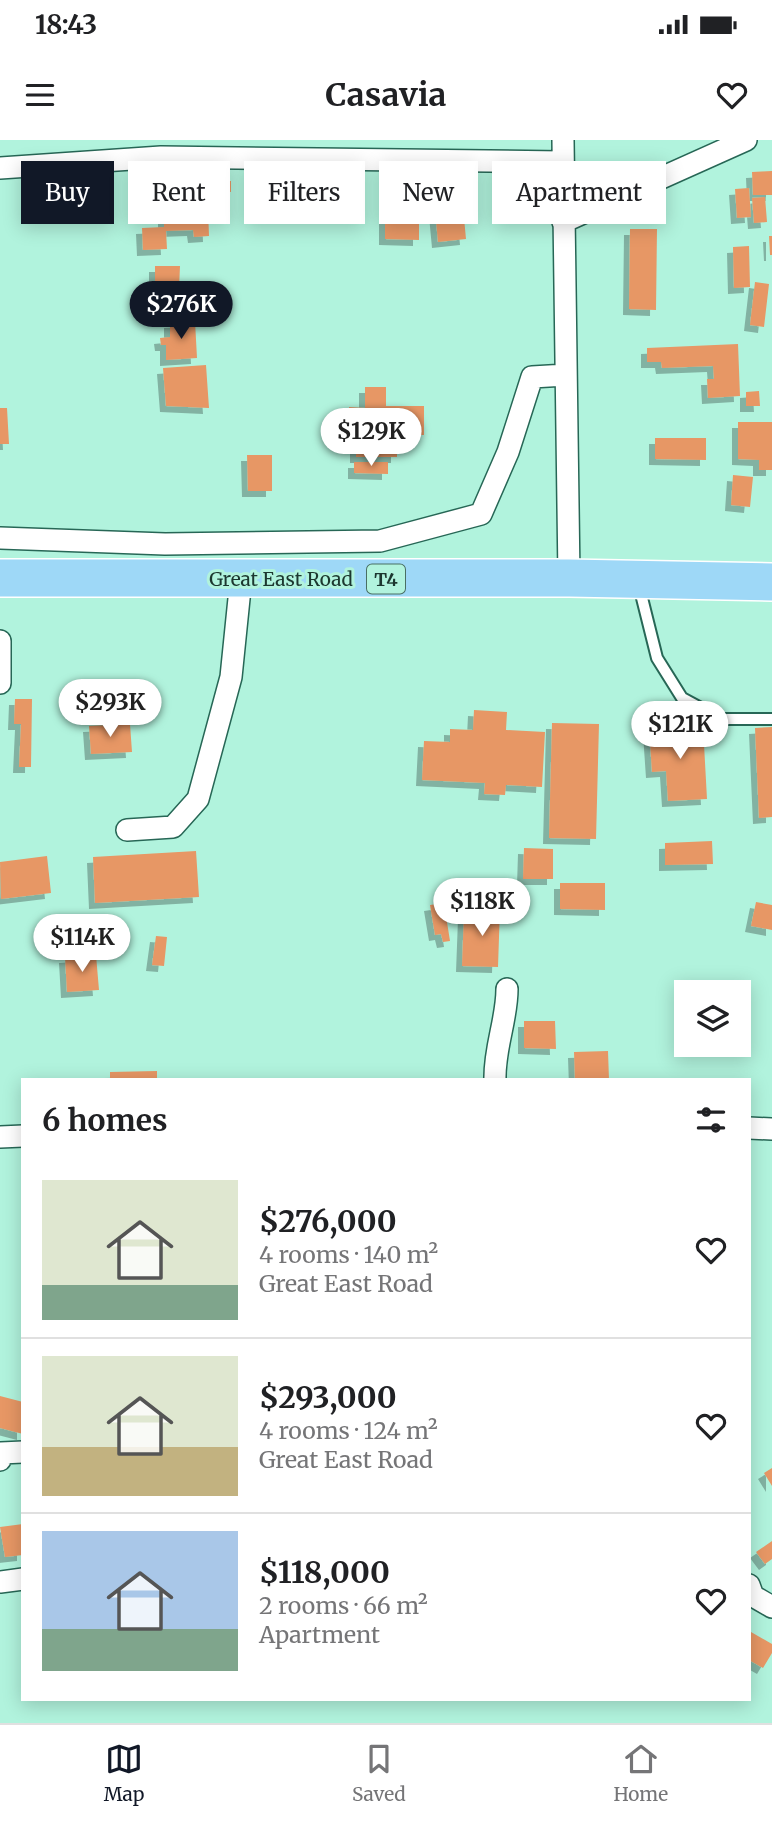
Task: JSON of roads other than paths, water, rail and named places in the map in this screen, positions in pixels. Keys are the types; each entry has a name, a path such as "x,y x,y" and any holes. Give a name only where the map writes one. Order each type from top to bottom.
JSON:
{"highway":[{"name":"Great East Road","path":"0,578 569,578 772,582"}],"street":[{"path":"562,161 563,140"},
{"path":"666,176 746,140"},
{"path":"0,168 161,157 492,161"},
{"path":"563,224 569,578"},
{"path":"0,538 165,544 380,541 481,514 508,452 532,377 566,375"},
{"path":"127,830 173,827 198,800 231,677 242,579"},
{"path":"0,641 0,683"},
{"path":"495,1078 494,1058 507,1014 507,989"},
{"path":"751,1128 772,1129"},
{"path":"0,1136 21,1136"},
{"path":"0,1460 1,1453 21,1452"},
{"path":"0,1582 21,1579"},
{"path":"751,1590 753,1596 772,1607"}],"lane":[{"path":"638,580 657,658 682,698 721,719 772,719"}]}
